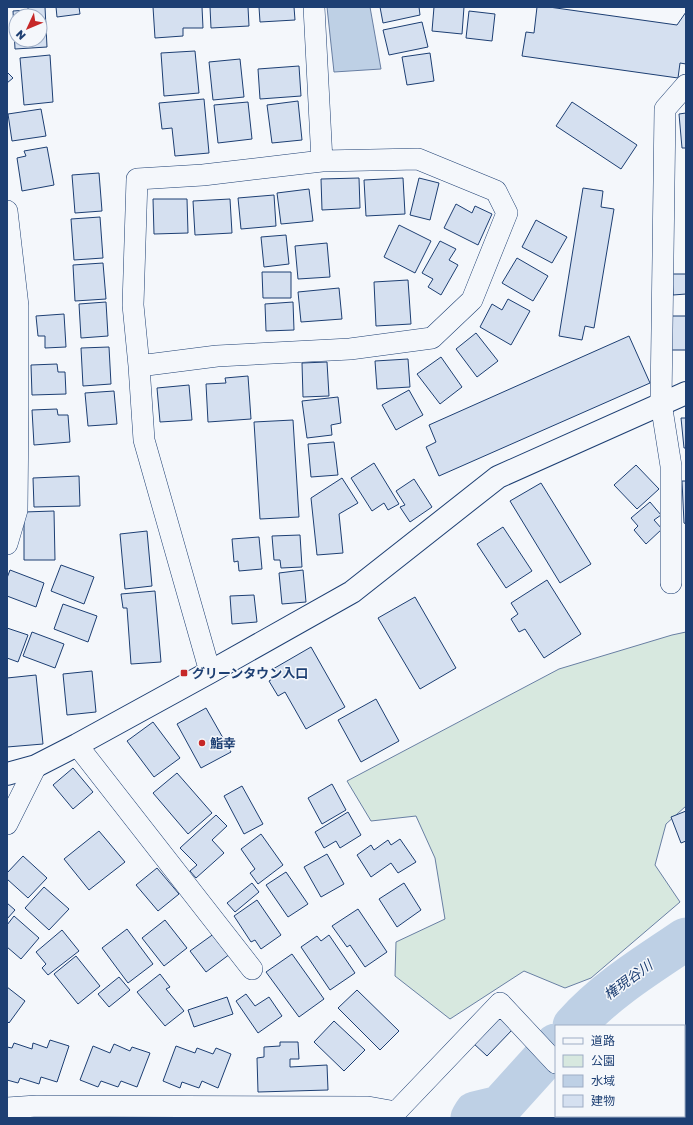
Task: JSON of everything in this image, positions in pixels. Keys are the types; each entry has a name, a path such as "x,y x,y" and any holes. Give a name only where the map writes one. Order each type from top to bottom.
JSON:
{"street":[{"path":"314,7 322,161"},
{"path":"671,583 671,466 661,403 665,109 686,84"},
{"path":"139,366 217,356 350,349 432,338 472,300 507,213 496,191 418,159 322,161 203,175 138,178 133,305 144,440 210,672"},
{"path":"7,211 11,287 18,306 17,510 7,544"},
{"path":"7,774 36,766 77,745 352,592 498,477 686,393"},
{"path":"77,745 252,969"},
{"path":"7,824 36,766"},
{"path":"7,1108 37,1106 368,1107 396,1115 500,1003 555,1061"}],"green space":[{"path":"686,632 686,806 666,824 655,865 680,902 591,978 565,988 524,971 450,1019 395,976 396,942 445,919 435,858 416,816 371,821 347,781 559,669"}],"water":[{"path":"327,7 370,7 381,69 334,72"}],"building":[{"path":"28,7 45,8 28,8"},
{"path":"56,7 79,7 80,14 57,17"},
{"path":"153,7 202,7 203,28 183,28 183,36 155,38"},
{"path":"210,7 248,7 249,26 211,28"},
{"path":"259,7 294,7 295,20 260,22"},
{"path":"380,7 419,7 420,15 383,23"},
{"path":"434,7 464,7 462,34 432,31"},
{"path":"537,7 549,7 677,25 686,12 686,64 680,63 678,78 522,56 526,32 534,33"},
{"path":"469,11 495,14 492,41 466,38"},
{"path":"422,22 428,47 389,55 383,30"},
{"path":"195,51 199,93 164,96 161,53"},
{"path":"430,53 434,81 407,85 402,57"},
{"path":"50,55 53,102 24,105 20,58"},
{"path":"240,59 244,97 213,100 209,62"},
{"path":"299,66 301,96 260,99 258,69"},
{"path":"7,72 13,78 7,83"},
{"path":"204,99 209,153 175,156 172,128 162,129 159,103"},
{"path":"298,101 302,140 272,143 267,105"},
{"path":"248,102 252,139 218,143 214,105"},
{"path":"572,102 637,145 621,169 556,126"},
{"path":"41,109 46,136 12,141 8,114"},
{"path":"686,113 686,148 682,148 679,114"},
{"path":"47,147 54,185 22,191 17,158 26,156 24,151"},
{"path":"99,173 102,211 75,213 72,175"},
{"path":"359,178 360,208 322,210 321,179"},
{"path":"403,178 405,214 366,216 364,180"},
{"path":"419,178 439,183 430,220 410,215"},
{"path":"583,188 603,191 601,207 614,209 594,328 585,326 582,340 559,336"},
{"path":"309,189 313,221 281,224 277,193"},
{"path":"274,195 276,226 241,229 238,198"},
{"path":"153,199 187,199 188,233 154,234"},
{"path":"230,199 232,233 195,235 193,201"},
{"path":"456,204 472,213 475,206 492,214 478,245 444,228"},
{"path":"100,217 103,258 74,260 71,219"},
{"path":"536,220 567,237 552,263 522,247"},
{"path":"399,225 431,241 415,273 384,257"},
{"path":"286,235 289,264 264,267 261,237"},
{"path":"440,241 456,249 449,260 458,265 441,295 428,287 433,279 422,273"},
{"path":"327,243 330,277 298,279 295,246"},
{"path":"517,258 548,276 533,301 502,283"},
{"path":"103,263 106,299 75,301 73,265"},
{"path":"262,272 291,272 291,298 263,298"},
{"path":"672,274 686,274 686,294 673,295"},
{"path":"408,280 411,324 376,326 374,282"},
{"path":"339,288 342,319 301,322 298,292"},
{"path":"508,299 530,311 511,345 480,327 492,304 502,310"},
{"path":"106,302 108,336 81,338 79,304"},
{"path":"293,302 294,330 266,331 265,304"},
{"path":"64,314 66,347 45,348 45,336 38,336 36,316"},
{"path":"671,316 686,316 686,350 671,350"},
{"path":"476,333 498,361 477,377 456,349"},
{"path":"629,336 650,383 439,476 426,447 436,442 429,425"},
{"path":"109,347 111,384 83,386 81,348"},
{"path":"441,357 462,387 440,404 417,374"},
{"path":"408,359 410,387 377,389 375,361"},
{"path":"327,362 329,396 303,397 302,363"},
{"path":"57,364 58,372 65,372 66,394 32,395 31,365"},
{"path":"248,376 251,419 208,422 206,384 226,383 225,378"},
{"path":"189,385 192,420 160,422 157,388"},
{"path":"409,390 423,415 396,430 382,405"},
{"path":"114,391 117,424 88,426 85,393"},
{"path":"338,397 341,423 331,425 332,435 307,438 302,401"},
{"path":"57,409 58,415 68,415 70,442 34,445 32,410"},
{"path":"681,418 686,418 686,448 684,448"},
{"path":"293,420 299,517 260,519 254,422"},
{"path":"334,442 338,475 311,477 308,444"},
{"path":"374,463 399,504 388,510 384,503 372,511 351,478"},
{"path":"636,465 659,489 637,509 614,485"},
{"path":"79,476 80,506 34,507 33,478"},
{"path":"342,478 358,503 339,514 343,553 317,555 311,498"},
{"path":"414,479 432,507 410,522 400,507 405,505 396,491"},
{"path":"682,481 686,481 686,524 684,523"},
{"path":"541,483 591,564 560,583 510,501"},
{"path":"650,502 661,515 654,520 662,529 646,544 634,530 638,526 631,518"},
{"path":"54,511 55,560 24,560 24,512"},
{"path":"503,527 532,571 506,588 477,544"},
{"path":"147,531 152,586 125,589 120,534"},
{"path":"300,535 302,567 281,568 280,560 274,560 272,536"},
{"path":"259,537 262,569 239,571 238,561 234,562 232,539"},
{"path":"61,565 94,577 84,604 51,591"},
{"path":"10,570 44,583 36,607 7,596 7,578"},
{"path":"303,570 306,602 282,604 279,573"},
{"path":"547,580 581,634 544,658 525,629 519,632 511,619 518,614 511,603"},
{"path":"155,591 161,662 131,664 127,608 123,608 121,594"},
{"path":"254,595 257,622 232,624 230,596"},
{"path":"415,597 456,668 420,689 378,618"},
{"path":"63,604 97,616 88,642 54,629"},
{"path":"7,628 28,635 18,662 7,658"},
{"path":"32,632 64,644 55,668 23,656"},
{"path":"311,647 345,707 306,729 285,692 278,696 269,681 277,676 273,669"},
{"path":"92,671 96,712 67,715 63,674"},
{"path":"36,675 43,744 7,747 7,678"},
{"path":"376,699 399,741 361,762 338,720"},
{"path":"206,708 231,752 201,768 177,724"},
{"path":"153,722 180,758 154,777 127,741"},
{"path":"73,768 93,792 73,809 53,785"},
{"path":"177,773 212,813 188,834 153,793"},
{"path":"332,784 346,810 322,824 308,798"},
{"path":"242,786 263,824 244,834 224,796"},
{"path":"686,811 686,841 681,843 671,817"},
{"path":"348,812 361,835 340,848 336,841 324,848 315,832"},
{"path":"216,815 227,826 212,840 224,853 196,878 190,871 197,865 180,848"},
{"path":"99,831 125,862 89,890 64,859"},
{"path":"261,834 283,865 258,884 250,873 255,869 241,849"},
{"path":"400,839 416,862 398,873 391,863 371,877 357,855 371,845 374,850 388,840 391,845"},
{"path":"327,854 344,884 321,897 304,867"},
{"path":"23,856 47,878 28,898 7,879 7,873"},
{"path":"157,868 179,894 158,911 136,885"},
{"path":"286,872 308,904 288,917 266,885"},
{"path":"252,883 259,892 235,912 227,903"},
{"path":"404,883 421,910 397,927 379,899"},
{"path":"44,887 69,909 49,930 25,908"},
{"path":"257,900 281,935 261,949 255,940 251,942 234,916"},
{"path":"7,903 15,910 7,919"},
{"path":"358,909 387,952 365,967 350,945 347,947 332,926"},
{"path":"14,916 39,938 21,959 7,947 7,925"},
{"path":"165,920 187,948 164,966 142,938"},
{"path":"127,929 153,964 128,983 102,948"},
{"path":"62,930 79,951 48,975 42,968 46,964 36,952"},
{"path":"215,933 230,954 206,972 190,951"},
{"path":"329,935 355,973 330,990 301,947 317,936 321,941"},
{"path":"292,954 324,999 299,1017 266,972"},
{"path":"76,956 100,986 78,1004 54,974"},
{"path":"160,974 170,987 166,989 184,1011 165,1026 137,992"},
{"path":"119,977 130,990 109,1007 98,994"},
{"path":"7,987 25,1001 9,1023 7,1021"},
{"path":"357,990 399,1031 380,1050 338,1008"},
{"path":"246,994 255,1006 269,997 282,1016 258,1033 236,1001"},
{"path":"227,997 233,1014 194,1027 188,1010"},
{"path":"499,1016 513,1029 487,1056 473,1043"},
{"path":"334,1021 365,1050 344,1071 314,1042"},
{"path":"50,1040 69,1046 57,1082 41,1077 39,1084 20,1078 18,1083 7,1080 7,1047 12,1048 14,1043 32,1049 33,1043 47,1048"},
{"path":"280,1042 298,1042 299,1059 290,1059 290,1067 327,1065 328,1090 258,1092 257,1058 264,1057 264,1047 280,1046"},
{"path":"114,1044 130,1051 132,1047 150,1053 137,1087 121,1081 118,1087 101,1081 98,1087 80,1080 93,1046 110,1053"},
{"path":"176,1046 195,1053 197,1048 213,1054 216,1048 231,1054 218,1088 202,1081 199,1088 182,1082 180,1088 163,1081"}],"waterway":[{"name":"権現谷川","path":"575,1025 599,1001 613,990 686,939"},
{"name":"権現谷川","path":"472,1118 475,1113 500,1107 555,1046"}],"place":[{"name":"グリーンタウン入口","path":"184,673"},
{"name":"鮨幸","path":"202,743"}]}
